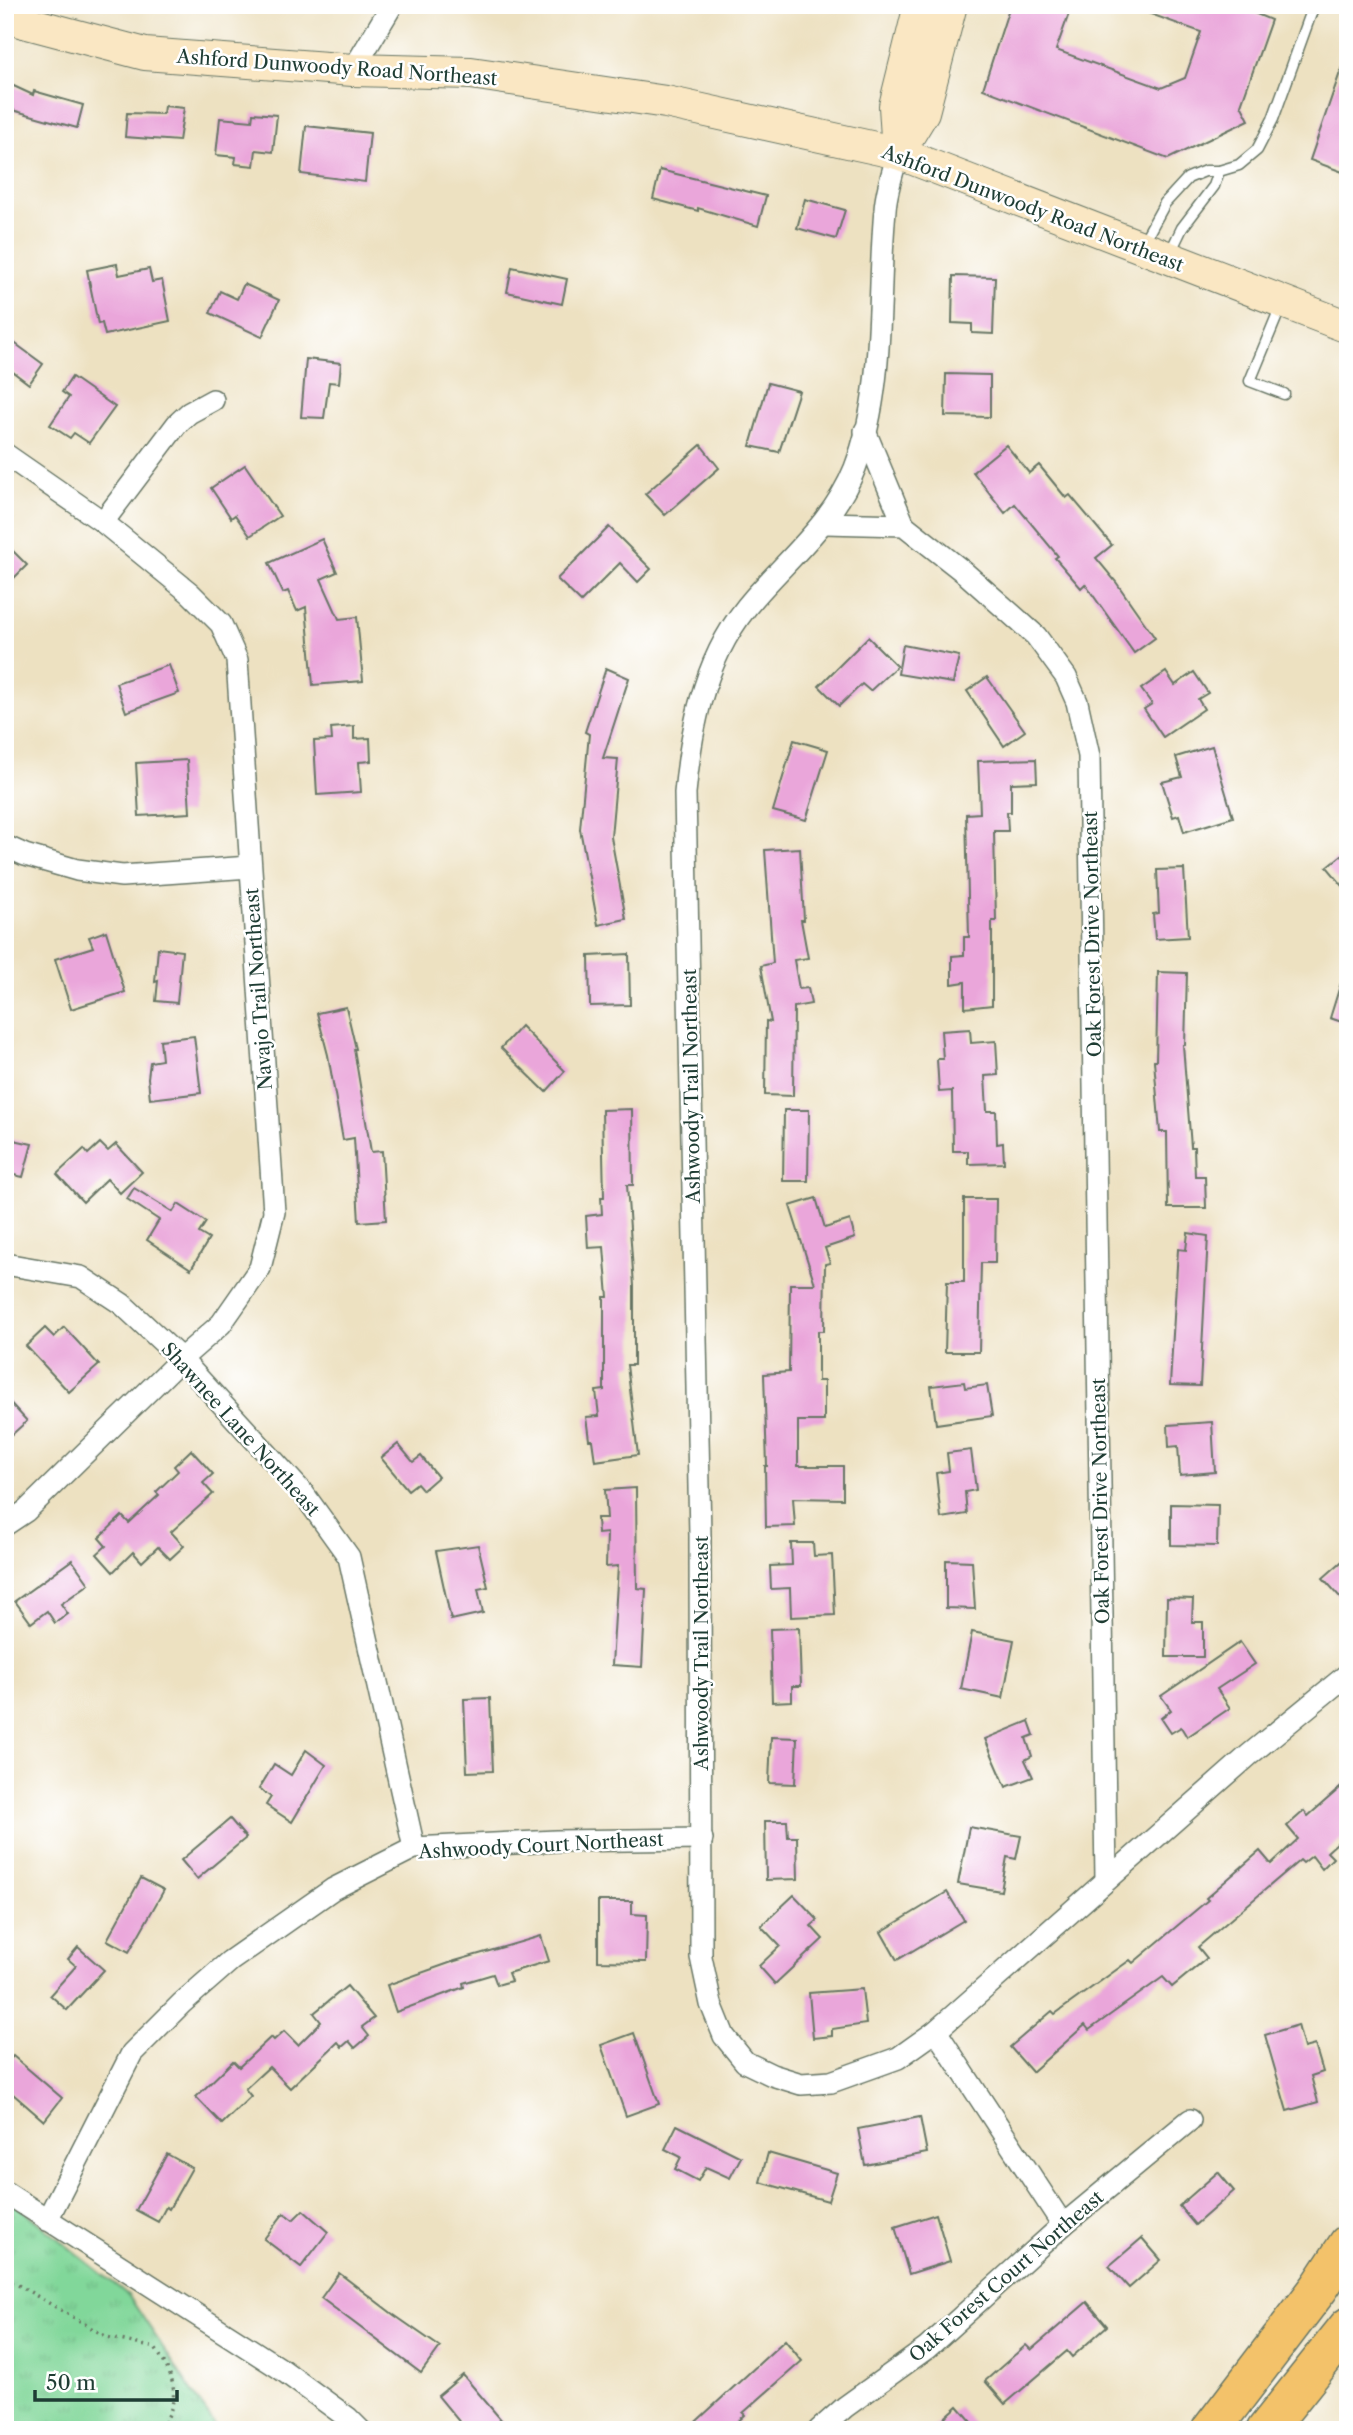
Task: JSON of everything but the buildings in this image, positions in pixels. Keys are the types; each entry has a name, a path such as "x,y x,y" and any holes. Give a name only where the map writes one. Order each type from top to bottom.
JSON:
{"highway":[{"path":"1211,2430 1319,2288 1348,2244"},
{"path":"1266,2430 1348,2327"}],"main road":[{"path":"898,153 895,106 920,5"},
{"path":"898,153 923,111 951,5"},
{"name":"Ashford Dunwoody Road Northeast","path":"5,17 145,54 353,70 471,73 666,102 898,153 1348,327"}],"street":[{"path":"353,70 392,5"},
{"path":"825,523 842,496 855,467 871,412 879,331 885,207 898,153"},
{"path":"103,522 177,424 188,413 212,400"},
{"path":"825,523 904,525 865,431"},
{"name":"Navajo Trail Northeast","path":"5,454 103,522 190,593 221,624 237,660 274,1212 260,1268 221,1324 181,1359 34,1503 5,1525"},
{"name":"Ashwoody Trail Northeast","path":"825,523 755,597 732,626 716,655 701,695 691,738 685,793 690,907 693,1234 700,1536 701,1956 711,2004 724,2036 745,2062 772,2075 801,2084 831,2082 898,2057 936,2031 1249,1755 1348,1674"},
{"name":"Oak Forest Drive Northeast","path":"904,525 965,573 1037,636 1066,677 1077,702 1089,756 1106,1880"},
{"path":"5,846 25,855 77,870 122,876 250,867"},
{"name":"Shawnee Lane Northeast","path":"5,1264 81,1277 121,1304 181,1359 303,1493 349,1557 414,1849"},
{"name":"Ashwoody Court Northeast","path":"47,2220 132,2053 173,2011 230,1961 333,1889 414,1849 556,1841 702,1839"},
{"path":"936,2031 1063,2225"},
{"name":"Oak Forest Court Northeast","path":"819,2430 845,2407 927,2348 1063,2225 1190,2120"},
{"path":"5,2192 281,2369 348,2418 360,2430"}],"lane":[{"path":"1154,253 1165,203 1188,178 1205,171 1219,171 1239,165 1257,150 1273,119 1314,5"},
{"path":"1154,253 1182,228 1214,186 1219,171"},
{"path":"1282,303 1250,381 1284,394"}],"path":[{"path":"5,2280 107,2337 155,2348 170,2369 174,2392 173,2403 160,2430"}],"green space":[{"path":"5,2196 128,2295 218,2430 5,2430"}]}
